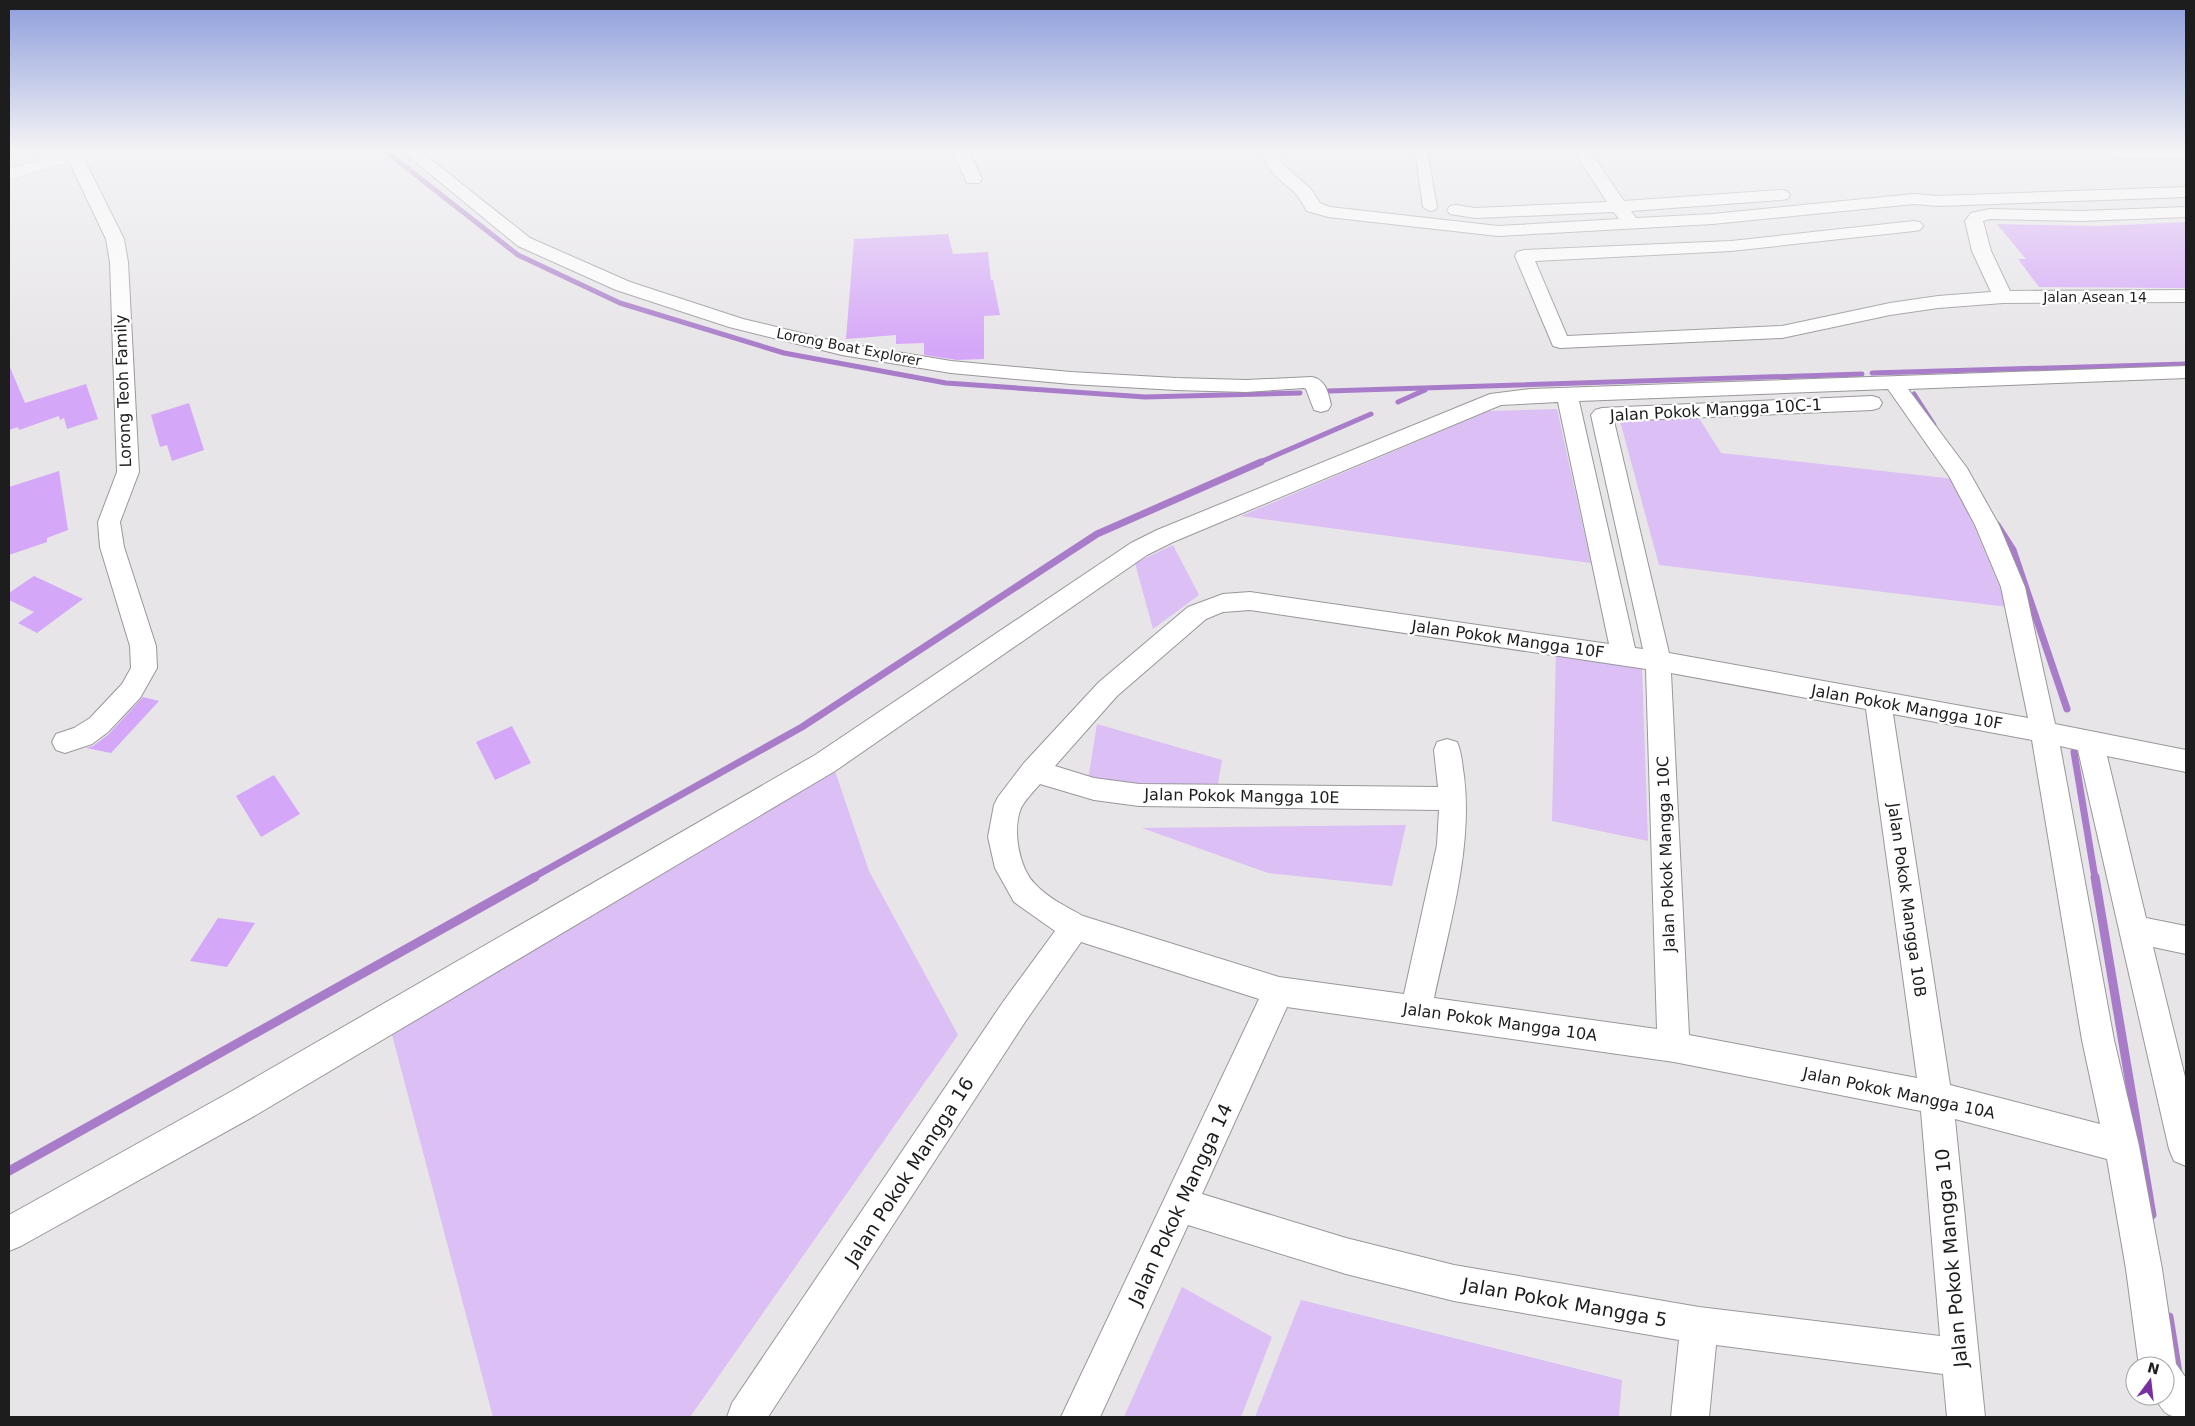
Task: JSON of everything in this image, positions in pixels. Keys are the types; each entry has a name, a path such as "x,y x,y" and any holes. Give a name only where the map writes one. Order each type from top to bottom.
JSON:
{"street":[{"name":"Lorong Teoh Family","path":"65,742 83,736 99,725 131,691 144,668 143,646 112,547 109,522 128,472 120,262 115,239 106,217"},
{"name":"Lorong Boat Explorer","path":"492,217 524,242 623,286 736,323 842,349 960,368 1071,378 1246,386 1304,382 1316,387 1320,406"},
{"path":"1366,217 1498,231 1738,217"},
{"path":"1626,217 1649,250 1731,246 1914,226"},
{"path":"1980,217 1974,221 1981,250 2003,297"},
{"name":"Jalan Asean 14","path":"1649,250 1524,256 1560,342 1782,332 1890,309 1938,302 2003,297 2186,296"},
{"path":"9,1234 244,1102 825,764 1139,549 1165,536 1497,400 1531,396 2186,372"},
{"path":"1893,382 1958,473 1987,525 2013,587 2044,732 2098,1040 2122,1146 2144,1269 2157,1356"},
{"path":"1567,395 1624,656"},
{"name":"Jalan Pokok Mangga 10C-1","path":"1658,661 1602,415 1872,403"},
{"name":"Jalan Pokok Mangga 10F","path":"1034,771 1108,690 1198,613 1211,605 1229,601 1250,601 1658,661 2044,732 2186,761"},
{"name":"Jalan Pokok Mangga 10C","path":"1658,661 1674,1047"},
{"name":"Jalan Pokok Mangga 10B","path":"1878,702 1936,1098"},
{"path":"2090,742 2186,1148"},
{"path":"1416,1010 1451,845 1453,799 1447,750"},
{"name":"Jalan Pokok Mangga 10E","path":"1034,771 1094,790 1138,795 1453,799"},
{"name":"Jalan Pokok Mangga 10A","path":"1034,771 1008,805 1002,837 1009,868 1024,894 1052,914 1075,927 1279,991 1674,1047 1936,1098 2122,1146"},
{"name":"Jalan Pokok Mangga 16","path":"746,1417 1014,1012 1075,927"},
{"path":"2134,929 2186,940"},
{"name":"Jalan Pokok Mangga 14","path":"1080,1417 1279,991"},
{"name":"Jalan Pokok Mangga 10","path":"1936,1098 1966,1417"},
{"name":"Jalan Pokok Mangga 5","path":"1180,1205 1346,1256 1454,1284 1699,1325 1959,1357"},
{"path":"1690,1417 1699,1325"}],"shaded area":[{"path":"1557,409 1591,563 1241,516 1489,411"},
{"path":"1699,418 1721,453 1954,479 2008,607 1659,565 1620,421"},
{"path":"1173,545 1199,595 1153,629 1135,563"},
{"path":"1556,651 1642,667 1648,841 1552,821"},
{"path":"1097,724 1222,760 1217,789 1145,796 1088,780"},
{"path":"835,771 869,871 958,1035 690,1417 493,1417 391,1031"},
{"path":"1406,825 1392,886 1268,873 1142,828"},
{"path":"1182,1287 1272,1337 1241,1417 1124,1417"},
{"path":"1301,1300 1622,1380 1619,1417 1255,1417"}],"building":[{"path":"2186,222 2186,288 2039,287 2018,259 2026,259 1997,224 2101,226"},
{"path":"948,234 953,254 988,252 991,280 993,280 1000,315 984,316 984,359 957,360 924,355 924,343 896,344 896,335 846,339 854,239"},
{"path":"9,365 25,403 86,384 98,419 67,429 64,418 60,420 59,416 19,430 18,427 9,430"},
{"path":"189,403 204,450 172,461 167,445 160,447 151,415"},
{"path":"59,471 68,530 47,538 47,542 9,555 9,487"},
{"path":"34,576 83,599 37,633 18,623 34,612 9,600 9,593"},
{"path":"143,697 159,701 111,753 86,748 93,746 109,734"},
{"path":"512,726 531,763 495,780 476,742"},
{"path":"274,775 300,814 261,837 236,796"},
{"path":"218,918 255,923 227,967 190,961"}],"waterway":[{"path":"469,217 518,255 620,303 784,353 946,383 1145,397 1300,393"},
{"path":"1872,373 2186,364"},
{"path":"1328,391 1862,374"},
{"path":"1398,402 1425,390"},
{"path":"1914,394 1934,425"},
{"path":"1258,463 1371,414"},
{"path":"532,878 802,727 1097,534 1261,462"},
{"path":"1997,525 2013,550 2067,709"},
{"path":"2074,752 2095,878"},
{"path":"9,1171 535,877"},
{"path":"2095,877 2152,1215"},
{"path":"2169,1317 2178,1373"}]}
